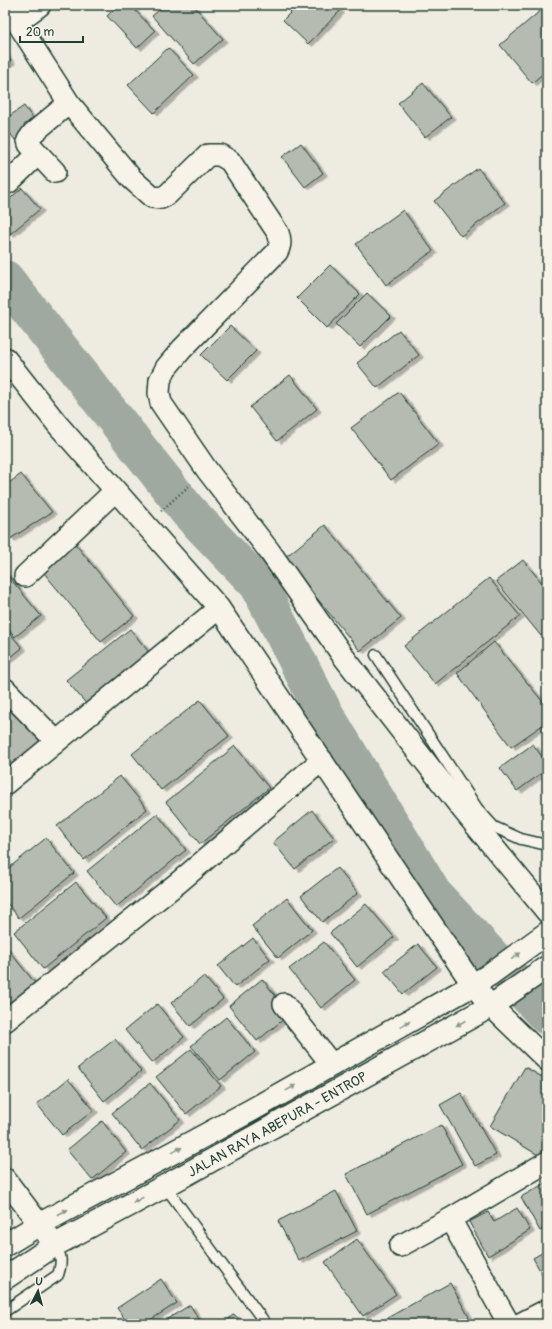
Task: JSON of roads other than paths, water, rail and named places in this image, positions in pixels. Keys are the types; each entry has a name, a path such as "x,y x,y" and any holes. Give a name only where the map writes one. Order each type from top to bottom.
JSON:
{"highway":[{"path":"5,1246 40,1224 250,1111 481,980 545,935"},
{"name":"JALAN RAYA ABEPURA - ENTROP","path":"5,1278 56,1245 498,1001 547,967"}],"street":[{"path":"40,5 11,14 69,103 132,179 152,197 161,198 167,195 208,155 217,154 224,156 230,162 278,233 280,238 279,248 271,259 182,349 166,368 160,380 159,393 161,403 206,470 270,552 343,656 463,810 547,912"},
{"path":"55,172 29,144 28,140 33,133 69,103"},
{"path":"5,184 9,182 38,154"},
{"path":"5,358 58,425 219,608 322,760 481,980 547,1060"},
{"path":"25,576 115,491"},
{"path":"5,784 219,608"},
{"path":"5,689 56,741"},
{"path":"5,1021 179,882 322,760"},
{"path":"284,1004 332,1065"},
{"path":"400,1246 450,1219 547,1162"},
{"path":"5,1179 56,1245"},
{"path":"450,1219 509,1324"},
{"path":"520,1324 547,1310"}],"lane":[{"path":"376,655 482,813 494,827 521,839 547,845"},
{"path":"165,1186 266,1324"},
{"path":"5,1311 58,1275 61,1259 60,1252 56,1245"}],"waterway":[{"path":"5,279 188,511 258,584 323,711 433,894 547,1016"}]}
